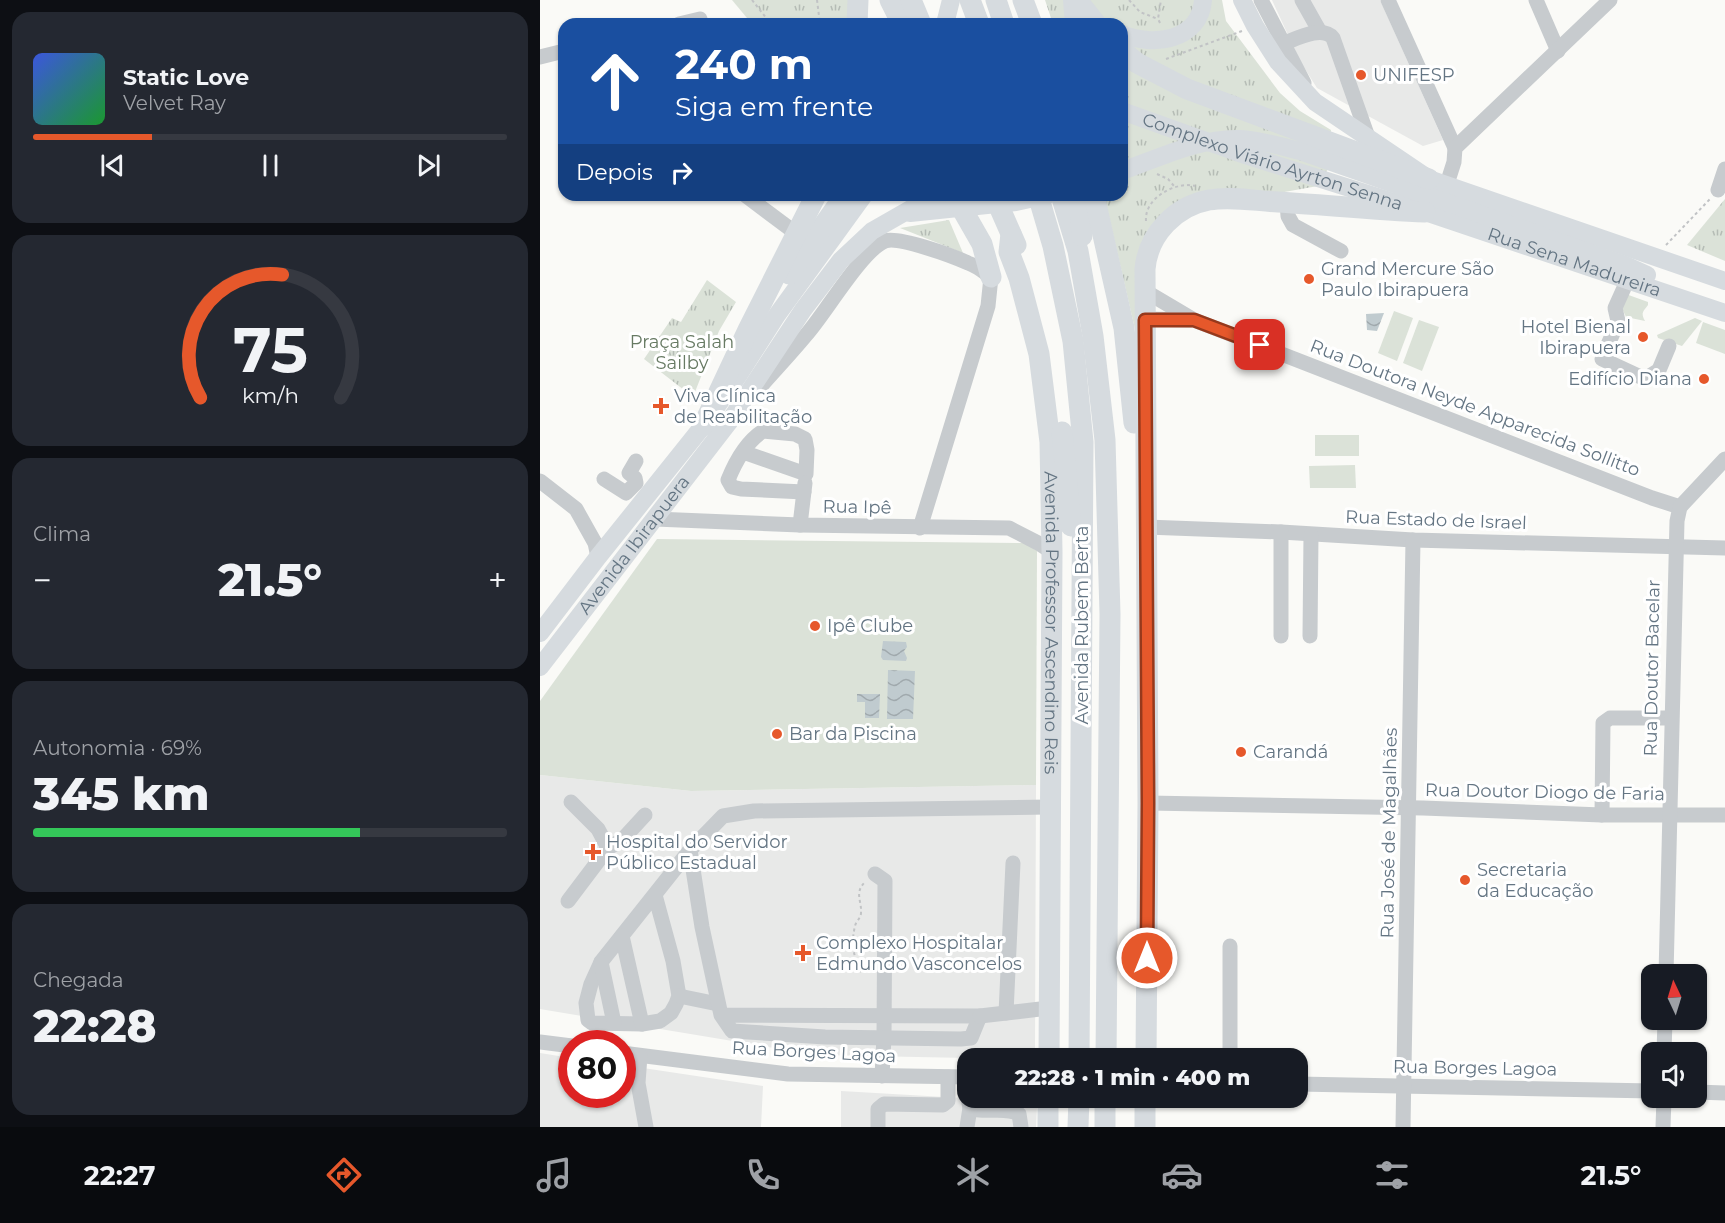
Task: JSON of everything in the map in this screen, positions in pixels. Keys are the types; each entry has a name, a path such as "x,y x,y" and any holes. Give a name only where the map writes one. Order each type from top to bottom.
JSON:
{"highway":[{"path":"857,18 858,0"},
{"path":"890,0 898,18"},
{"path":"897,0 899,18"},
{"path":"910,0 918,18"},
{"path":"970,0 978,18"},
{"path":"996,0 1002,18"},
{"path":"1023,0 1030,18"},
{"path":"1035,0 1040,18"},
{"path":"1128,56 1137,63 1187,89 1438,181"},
{"path":"1146,1048 1148,803 1145,291 1146,261 1153,240 1172,217 1186,208 1209,200 1425,212"},
{"path":"703,426 813,201"},
{"path":"760,309 788,276 841,201"},
{"path":"957,201 981,243 991,278"},
{"name":"Avenida Professor Ascendino Reis","path":"997,201 1011,234 1009,252 1019,278 1039,354 1050,442 1052,552 1048,1048"},
{"name":"Avenida Rubem Berta","path":"1040,201 1053,246 1073,341 1083,442 1079,1048"},
{"name":"Avenida Rubem Berta","path":"1063,201 1078,251 1093,336 1105,452 1110,614 1106,1048"},
{"path":"1078,251 1083,230 1080,201"},
{"path":"1095,201 1124,328 1140,476 1147,487"},
{"path":"1011,234 1032,286 1049,352 1061,423 1072,531 1075,540 1083,547"},
{"path":"1048,1108 1048,1127"},
{"path":"1078,1127 1079,1108"},
{"path":"1105,1108 1105,1127"},
{"path":"1145,1108 1145,1127"}],"main road":[{"path":"946,18 951,0"},
{"path":"1128,37 1152,42 1170,39 1184,32 1196,22 1203,0"},
{"name":"Rua Sena Madureira","path":"1242,0 1255,26 1278,62 1315,102 1369,140 1438,181 1725,281"},
{"name":"Complexo Viário Ayrton Senna","path":"1128,113 1245,155 1425,212"},
{"path":"1128,169 1188,147 1211,142 1239,139 1264,142 1300,151 1403,186 1625,265 1660,282 1679,297"},
{"name":"Avenida Ibirapuera","path":"540,633 598,557 637,495 703,426 829,241 859,201"},
{"name":"Avenida Ibirapuera","path":"540,668 729,422 803,310 841,260 872,231 924,201"},
{"path":"899,215 1021,201"},
{"name":"Rua Sena Madureira","path":"1425,212 1725,313"}],"street":[{"path":"1261,0 1282,44 1315,102"},
{"path":"1302,0 1320,32"},
{"path":"1388,0 1455,148 1454,162 1438,181"},
{"path":"1536,0 1558,51"},
{"path":"1455,148 1610,0"},
{"path":"1282,44 1320,32 1326,32 1333,38 1369,140"},
{"path":"540,57 558,52"},
{"path":"1718,190 1725,169"},
{"path":"753,201 798,234"},
{"path":"1287,203 1288,216 1293,225 1341,251"},
{"path":"729,422 807,334 874,247 884,242 898,240 970,263 991,278 988,306 920,528"},
{"path":"1628,279 1615,308 1618,321 1602,359 1645,379 1659,370 1669,346"},
{"path":"1145,291 1194,320"},
{"path":"1145,320 1194,320"},
{"name":"Rua Doutora Neyde Apparecida Sollitto","path":"1194,320 1680,507"},
{"path":"800,525 804,492 806,474 805,439 795,434 763,430 748,442 728,480 732,487 760,491 804,492"},
{"path":"743,452 806,474"},
{"path":"1680,507 1725,459"},
{"path":"604,479 621,492 637,495 635,478 629,474 636,461"},
{"path":"540,481 576,509 595,543 598,557"},
{"name":"Rua Doutor Bacelar","path":"1666,964 1674,547 1680,507"},
{"name":"Rua Ipê","path":"655,519 800,525 1009,528 1052,552"},
{"name":"Rua Estado de Israel","path":"1146,527 1281,531 1311,535 1413,540 1725,548"},
{"path":"1281,531 1281,636"},
{"path":"1310,636 1311,535"},
{"name":"Rua José de Magalhães","path":"1403,1127 1413,540"},
{"path":"1602,815 1603,723 1610,718 1671,717"},
{"path":"571,801 597,829 608,848"},
{"name":"Rua Doutor Diogo de Faria","path":"1148,803 1408,808 1602,815 1725,815"},
{"path":"655,895 673,962 679,996 671,1013 660,1021 642,1024 592,1023 588,1020 586,1003 591,984 601,962 690,850 723,816 754,811 1050,807"},
{"path":"568,901 608,848 622,840 645,814"},
{"path":"690,850 702,927 719,1009 732,1031 825,1037 971,1038 980,1016"},
{"path":"1006,1013 1013,863"},
{"path":"875,874 885,881 882,1076"},
{"path":"622,936 642,1024"},
{"path":"1230,946 1230,1048"},
{"path":"601,962 614,1023"},
{"path":"679,996 719,1009 883,1015 980,1016 1049,1008"},
{"path":"540,1042 558,1044"},
{"name":"Rua Borges Lagoa","path":"636,1055 788,1074 957,1077"},
{"path":"640,1056 638,1083 646,1127"},
{"path":"878,1127 878,1110 884,1104 943,1105 948,1101 948,1077"},
{"name":"Rua Borges Lagoa","path":"1308,1084 1641,1091"},
{"path":"1707,1092 1725,1093"},
{"path":"967,1127 968,1108"},
{"path":"974,1108 977,1111 1013,1111 1019,1114 1020,1127"},
{"path":"1663,1127 1664,1108"}],"path":[{"path":"752,0 766,18"},
{"path":"817,0 819,18"},
{"path":"1129,0 1140,12 1158,19 1161,0"},
{"path":"1166,59 1247,29"},
{"path":"1664,246 1718,190"},
{"path":"861,972 852,947 855,924 861,914 859,891 875,874"}],"shaded area":[{"name":"UNIFESP","path":"1272,0 1380,0 1443,140 1423,146 1317,88 1300,61"},
{"name":"Complexo Hospitalar Edmundo Vasconcelos","path":"540,775 691,791 1036,785 1035,1048 957,1048 957,1058 816,1055 540,1009"},
{"path":"540,1053 558,1056 558,1108 636,1108 636,1067 763,1086 761,1127 540,1127"},
{"path":"841,1091 957,1098 957,1108 1037,1108 1036,1127 841,1127"}],"green space":[{"path":"732,0 852,0 851,18 747,18"},
{"path":"1045,0 1222,0 1226,21 1280,93 1300,111 1331,130 1328,169 1318,186 1273,194 1202,194 1147,231 1143,364 1105,201 1128,201 1128,18 1051,18"},
{"path":"1725,199 1725,261 1687,245"},
{"path":"949,220 963,253 900,228"},
{"name":"Praça Salah Sailby","path":"707,280 736,302 719,331 693,397 644,359 672,318 681,322"},
{"path":"1623,293 1648,302 1643,314 1645,321 1626,317 1619,302"},
{"path":"1394,311 1413,318 1397,361 1378,353"},
{"path":"1695,318 1702,321 1682,346 1658,338 1657,335"},
{"path":"1419,320 1439,327 1422,371 1403,363"},
{"path":"1703,322 1725,330 1725,354 1696,343"},
{"path":"1315,435 1359,435 1359,456 1315,456"},
{"path":"1355,465 1356,488 1310,488 1309,466"},
{"name":"Ipê Clube","path":"657,539 1026,543 1037,551 1036,785 691,791 540,775 540,701"}],"water":[{"path":"1384,313 1377,331 1367,330 1366,314"},
{"path":"883,641 906,642 907,647 904,651 906,661 883,660 881,657"},
{"path":"888,670 915,671 913,719 887,719"},
{"path":"857,694 880,694 879,718 865,718 865,702 857,702"}],"place":[{"name":"UNIFESP","path":"1361,75"},
{"name":"Grand Mercure São Paulo Ibirapuera","path":"1309,279"},
{"name":"Hotel Bienal Ibirapuera","path":"1643,337"},
{"name":"Edifício Diana","path":"1704,379"},
{"name":"Viva Clínica de Reabilitação","path":"661,406"},
{"name":"Ipê Clube","path":"815,626"},
{"name":"Bar da Piscina","path":"777,734"},
{"name":"Carandá","path":"1241,752"},
{"name":"Hospital do Servidor Público Estadual","path":"593,852"},
{"name":"Secretaria da Educação","path":"1465,880"},
{"name":"Complexo Hospitalar Edmundo Vasconcelos","path":"803,953"}],"route":[{"path":"1147,958 1145,320 1194,320 1260,345"}]}
